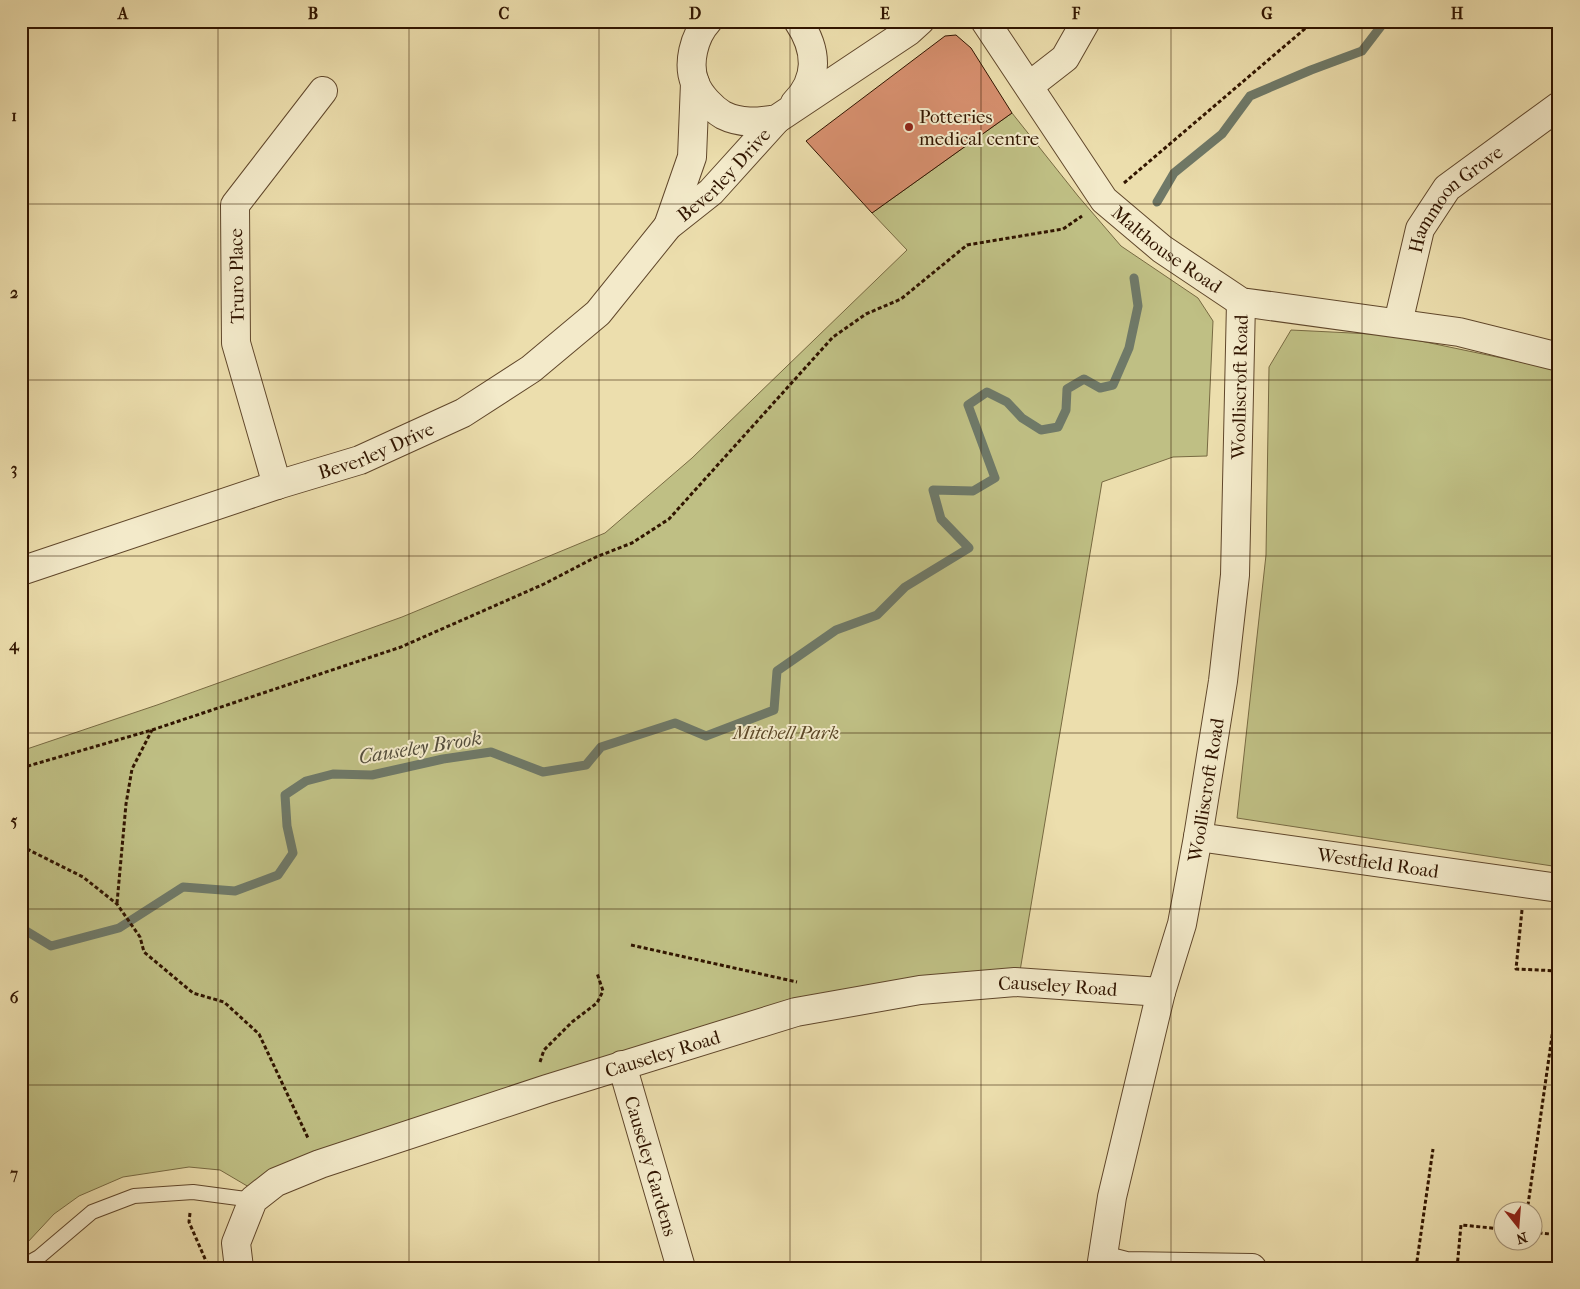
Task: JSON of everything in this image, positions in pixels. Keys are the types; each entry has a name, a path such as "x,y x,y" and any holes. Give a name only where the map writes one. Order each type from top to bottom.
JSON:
{"street":[{"name":"Beverley Drive","path":"668,226 692,157 695,83 692,62 695,41 708,21"},
{"path":"695,83 707,101 723,114 741,121 757,123 783,114 804,95 813,68 813,54 808,36 798,21"},
{"name":"Beverley Drive","path":"21,571 277,485 360,460 463,414 531,369 598,313 668,226 711,192 783,114 909,31 920,21"},
{"name":"Malthouse Road","path":"985,21 1104,200 1162,249 1241,302 1459,332 1559,357"},
{"path":"1029,86 1065,58 1086,21"},
{"name":"Truro Place","path":"277,485 236,343 235,205 323,91"},
{"name":"Hammoon Grove","path":"1398,323 1420,230 1447,188 1559,106"},
{"name":"Woolliscroft Road","path":"1102,1264 1112,1197 1161,992 1182,924 1223,681 1235,575 1241,302"},
{"name":"Westfield Road","path":"1198,837 1559,888"},
{"name":"Causeley Road","path":"253,1200 276,1182 320,1164 622,1065 796,1012 920,990 1015,982 1161,992"},
{"name":"Causeley Gardens","path":"622,1065 681,1268"},
{"path":"239,1268 236,1243 253,1200"},
{"path":"1102,1264 1126,1266 1247,1267"}],"lane":[{"path":"21,1267 40,1257 92,1212 134,1196 193,1192 253,1200"}],"path":[{"path":"21,768 152,730 401,647 544,584 596,557 632,543 669,519 833,337 866,314 901,299 968,245 1063,229 1104,200 1314,21"},
{"path":"117,904 126,804 132,769 152,730"},
{"path":"21,846 83,877 117,904 140,936 144,952 193,993 224,1002 259,1034 320,1164"},
{"path":"1525,883 1516,969 1559,971"},
{"path":"631,945 804,983 836,1004"},
{"path":"547,1089 539,1062 544,1050 572,1022 597,1002 603,991 597,973"},
{"path":"1528,1202 1559,987"},
{"path":"1416,1268 1433,1150"},
{"path":"193,1192 189,1222 209,1268"},
{"path":"1457,1268 1461,1225 1492,1228"},
{"path":"1542,1233 1559,1235"}],"green space":[{"name":"Mitchell Park","path":"1012,113 1078,196 1121,246 1198,298 1213,321 1207,456 1173,457 1102,482 1020,971 927,979 254,1190 220,1170 189,1167 123,1177 79,1196 54,1214 21,1247 21,751 157,705 402,617 605,533 692,458 907,250 872,213"},
{"path":"1291,330 1392,335 1559,370 1559,867 1237,818 1266,555 1269,367"}],"building":[{"name":"Potteries medical centre","path":"956,35 971,48 1012,113 872,213 806,141 945,36"}],"waterway":[{"name":"Causeley Brook","path":"1157,202 1174,173 1222,134 1250,96 1362,51 1385,21"},
{"name":"Causeley Brook","path":"21,926 51,946 119,928 183,887 235,891 278,875 293,853 287,826 285,795 306,781 333,774 372,775 443,759 491,752 543,772 586,765 601,747 675,723 706,736 774,710 777,671 836,630 877,615 905,587 969,548 941,519 933,490 973,491 995,478 968,405 987,392 1007,402 1022,418 1041,430 1058,427 1066,410 1067,389 1084,379 1100,388 1113,385 1129,348 1138,306 1134,278"}],"place":[{"name":"Potteries medical centre","path":"909,127"}]}
